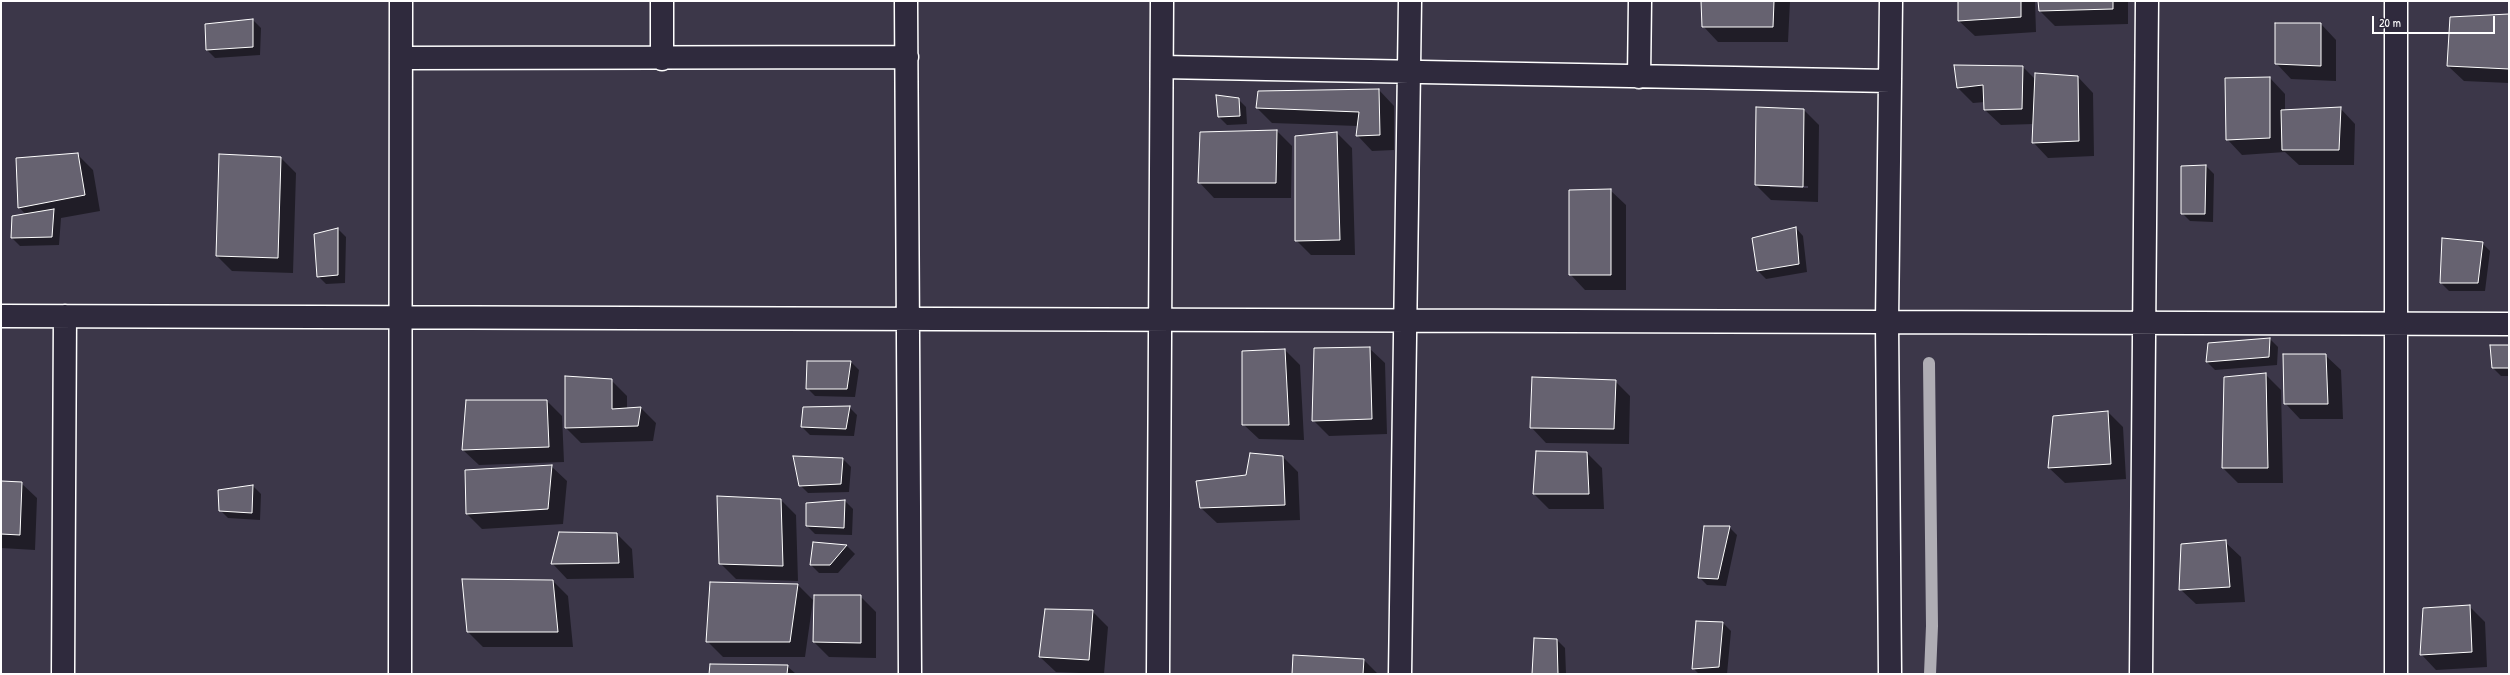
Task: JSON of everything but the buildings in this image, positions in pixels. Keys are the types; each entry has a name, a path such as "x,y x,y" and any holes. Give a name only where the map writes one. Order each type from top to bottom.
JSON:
{"street":[{"path":"400,674 401,1"},
{"path":"662,1 662,59"},
{"path":"906,1 910,674"},
{"path":"1158,674 1162,1"},
{"path":"1400,674 1410,1"},
{"path":"1639,77 1640,1"},
{"path":"1890,674 1887,322 1891,1"},
{"path":"2141,674 2147,1"},
{"path":"2396,1 2396,674"},
{"path":"401,58 662,59 907,57"},
{"path":"1162,67 1890,81"},
{"path":"1,316 2509,324"},
{"path":"63,674 65,316"}],"waterway":[{"path":"1929,363 1932,626 1930,674"}]}
